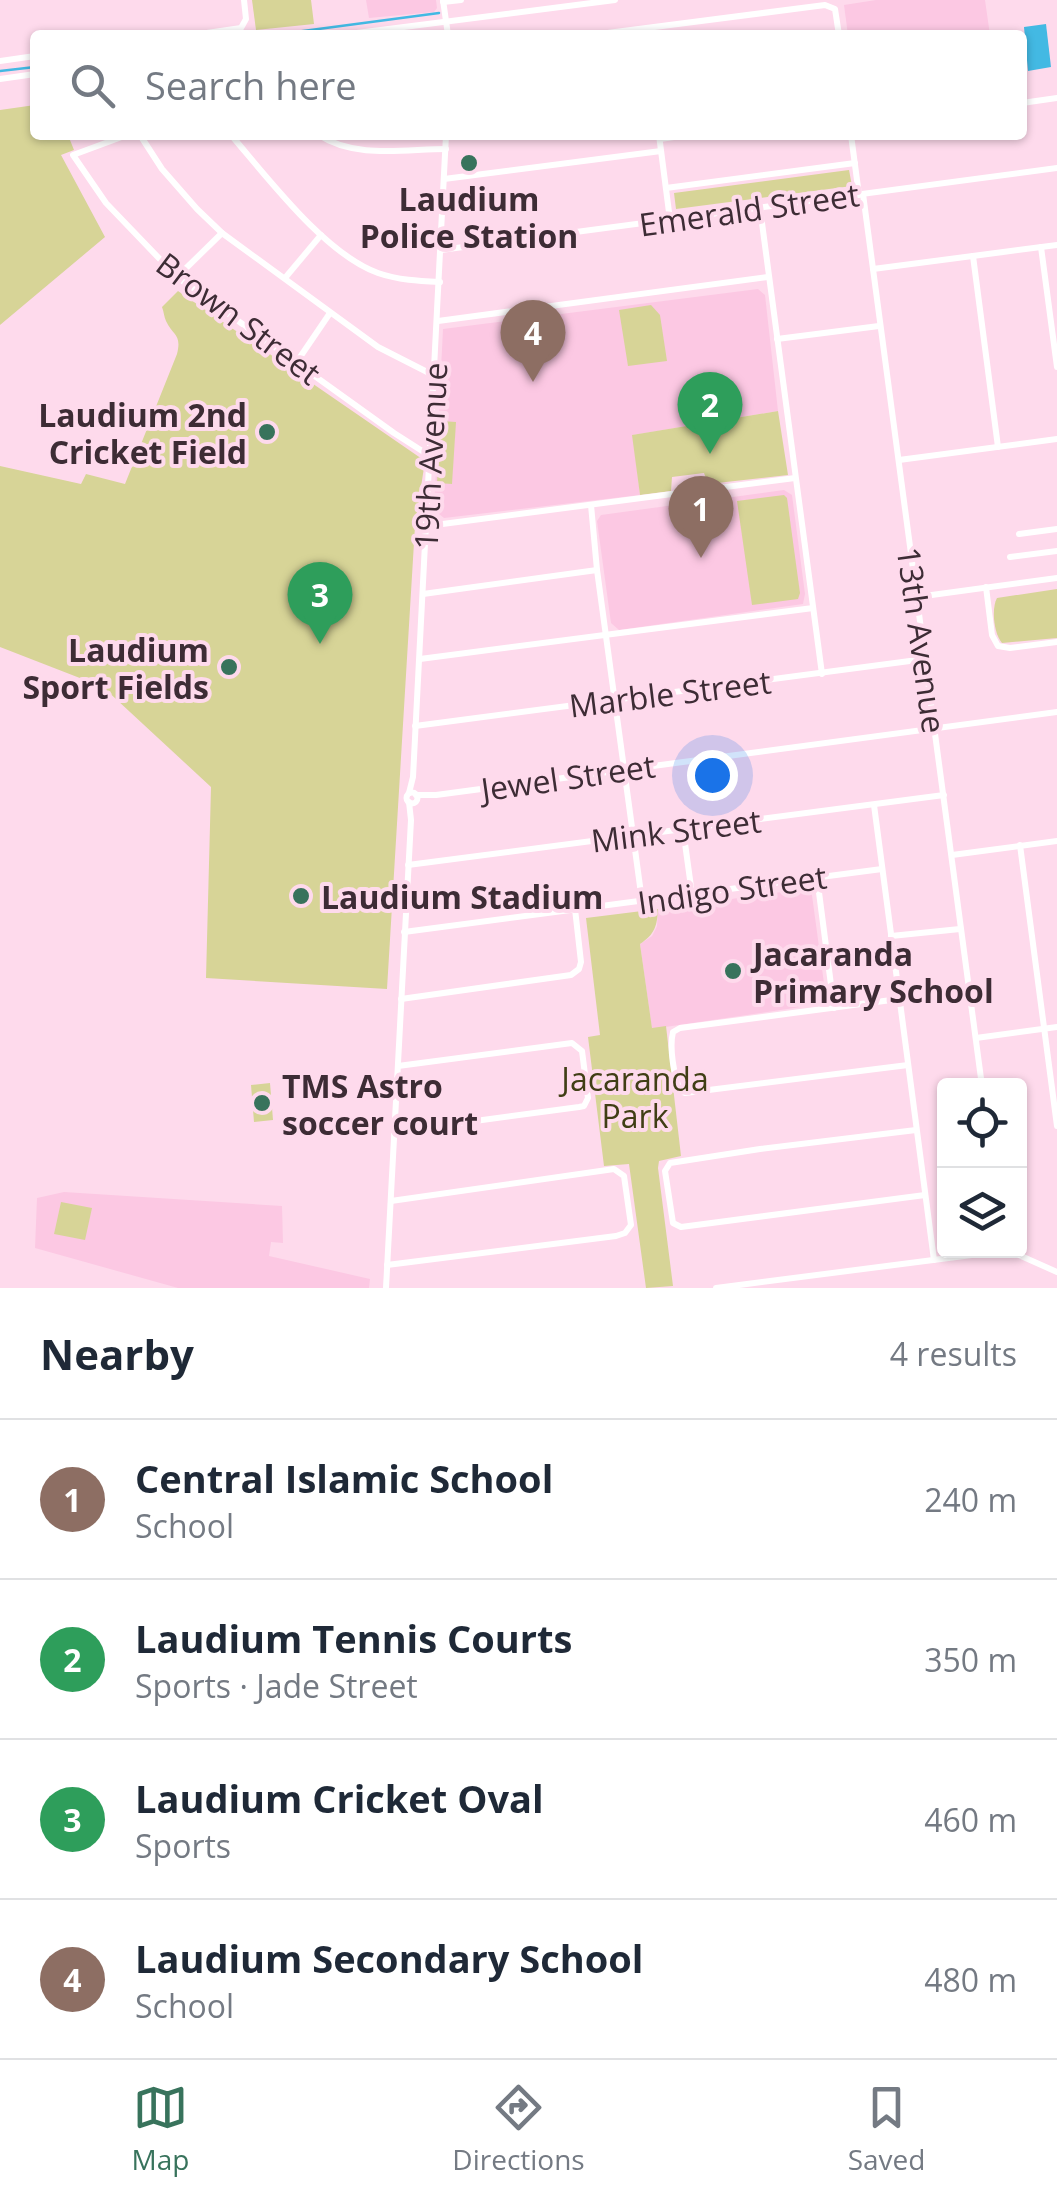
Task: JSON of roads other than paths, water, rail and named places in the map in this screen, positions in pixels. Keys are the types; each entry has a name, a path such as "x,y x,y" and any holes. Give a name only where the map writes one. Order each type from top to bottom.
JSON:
{"street":[{"path":"229,30 245,24 244,0"},
{"path":"447,30 443,1 461,0"},
{"path":"381,30 616,0"},
{"path":"658,30 825,5 835,10 838,30"},
{"path":"0,60 30,57"},
{"path":"0,78 30,75"},
{"path":"1027,101 1057,98"},
{"name":"Brown Street","path":"114,140 73,155 106,203 177,277 430,456"},
{"path":"143,140 196,209 222,233 390,355 434,376"},
{"path":"235,140 320,234 354,260 380,274 440,282"},
{"path":"328,140 353,149 446,149"},
{"name":"19th Avenue","path":"386,1288 394,1198 394,1132 446,140"},
{"path":"659,140 670,220"},
{"name":"13th Avenue","path":"852,140 900,460 981,1078"},
{"path":"444,179 661,152"},
{"path":"666,188 855,162"},
{"name":"Emerald Street","path":"441,250 1057,168"},
{"path":"401,208 442,209"},
{"path":"760,208 822,674"},
{"path":"177,277 222,233"},
{"path":"285,278 320,234"},
{"path":"873,269 1057,245"},
{"path":"1042,247 1057,367"},
{"path":"973,256 998,446"},
{"path":"438,320 768,277"},
{"path":"296,363 330,313"},
{"path":"777,338 879,326"},
{"path":"900,460 1057,439"},
{"path":"426,526 795,478"},
{"path":"591,505 642,901"},
{"path":"1019,534 1057,529"},
{"path":"1010,558 1057,550"},
{"path":"423,594 598,570"},
{"path":"916,597 1057,578"},
{"path":"986,587 992,638 998,646 1057,642"},
{"path":"420,659 813,608"},
{"name":"Marble Street","path":"415,726 925,659"},
{"name":"Jewel Street","path":"413,798 1057,712"},
{"name":"Mink Street","path":"408,865 944,796"},
{"path":"874,805 934,1260"},
{"path":"683,830 692,894"},
{"path":"952,855 1057,841"},
{"path":"1020,845 1057,1126"},
{"name":"Indigo Street","path":"404,932 882,870"},
{"path":"817,877 834,1008"},
{"path":"401,999 575,973 581,962 576,910"},
{"path":"891,936 960,929"},
{"path":"899,999 680,1028 671,1039 677,1083 680,1091 688,1093 908,1065"},
{"path":"976,1038 1057,1027"},
{"path":"394,1132 575,1108 584,1106 588,1098 582,1052 572,1043 398,1066"},
{"path":"916,1130 670,1164 665,1171 671,1218 681,1226 926,1195"},
{"path":"387,1265 621,1235 631,1225 624,1176 614,1170 394,1198"},
{"path":"716,1288 949,1258"},
{"path":"1026,1258 1057,1272"}],"water":[{"path":"1046,24 1051,67 1028,71 1024,27"}],"waterway":[{"path":"311,30 439,13"},
{"path":"0,71 30,68"}],"place":[{"name":"Laudium Police Station","path":"469,163"},
{"name":"Laudium Secondary School","path":"533,382"},
{"name":"Laudium 2nd Cricket Field","path":"267,432"},
{"name":"Laudium Tennis Courts","path":"710,454"},
{"name":"Central Islamic School","path":"701,558"},
{"name":"Laudium Cricket Oval","path":"320,644"},
{"name":"Laudium Sport Fields","path":"229,667"},
{"name":"Laudium Stadium","path":"301,896"},
{"name":"Jacaranda Primary School","path":"733,971"},
{"name":"TMS Astro soccer court","path":"262,1103"}],"park label":[{"name":"Jacaranda Park","path":"635,1096"}]}
